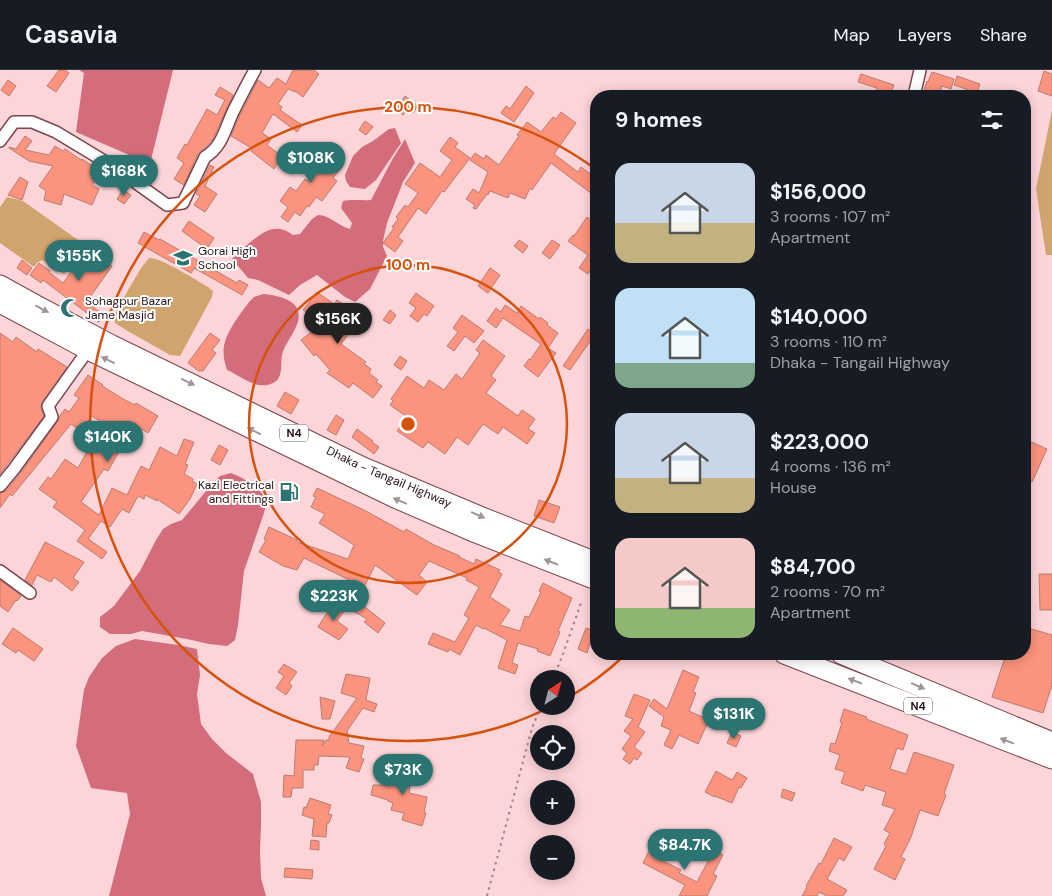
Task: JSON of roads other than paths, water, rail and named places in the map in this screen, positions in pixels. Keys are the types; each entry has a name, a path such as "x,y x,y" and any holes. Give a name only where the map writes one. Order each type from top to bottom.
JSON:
{"highway":[{"name":"Dhaka - Tangail Highway","path":"0,285 112,345 363,467 590,560"},
{"name":"Dhaka - Tangail Highway","path":"0,303 88,350 395,498 590,578"},
{"name":"N4","path":"800,660 1052,759"},
{"name":"N4","path":"856,660 1052,742"},
{"path":"890,695 897,677"}],"street":[{"path":"0,141 14,122 32,122 56,132 114,167 167,205 183,203 205,158 220,143 232,113 255,70"},
{"path":"915,90 920,70"},
{"path":"0,486 20,462 52,417 48,406 88,350"},
{"path":"0,571 30,593"}],"place":[{"name":"Gorai High School","path":"183,258"},
{"name":"Sohagpur Bazar Jame Masjid","path":"70,308"},
{"name":"Kazi Electrical and Fittings","path":"289,492"}]}
